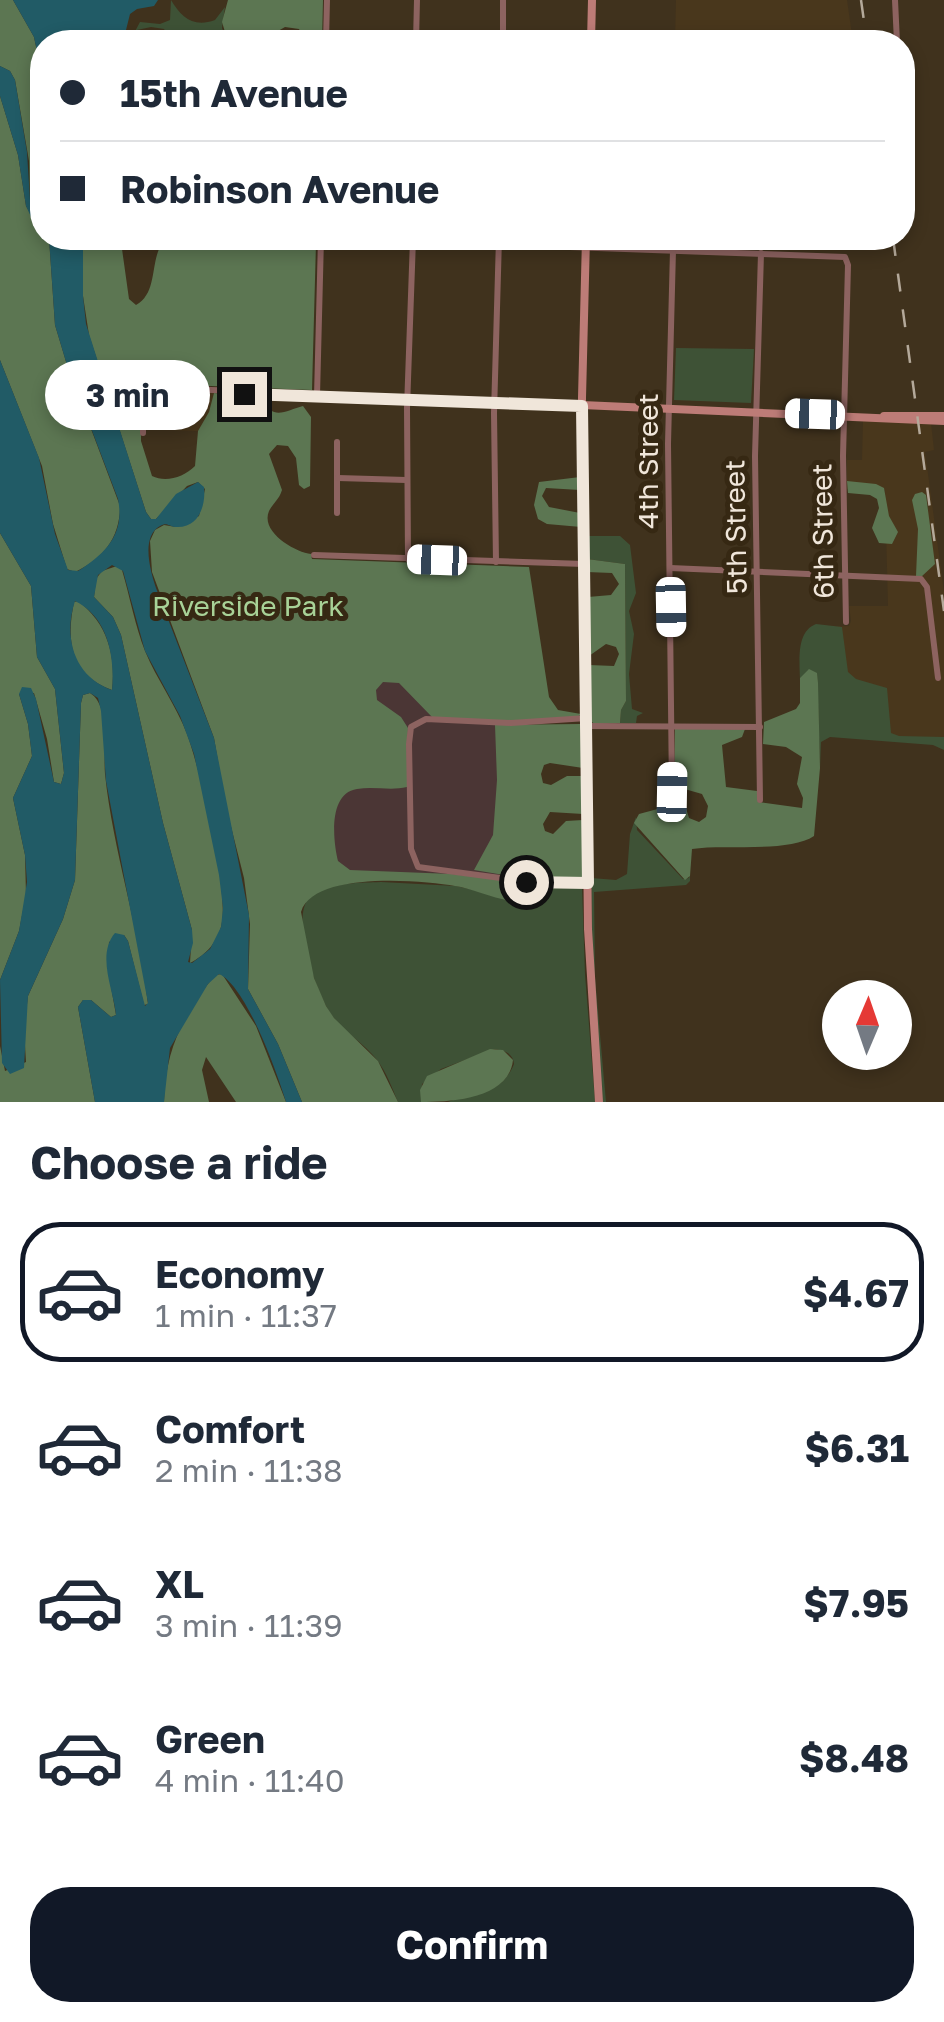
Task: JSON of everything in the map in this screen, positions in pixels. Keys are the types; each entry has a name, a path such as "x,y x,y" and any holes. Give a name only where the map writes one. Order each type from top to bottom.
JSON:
{"street":[{"path":"326,30 327,0"},
{"path":"416,30 417,0"},
{"path":"503,0 503,30"},
{"path":"591,30 592,0"},
{"path":"896,0 896,30"},
{"path":"317,396 321,250"},
{"path":"408,558 407,400 413,250"},
{"path":"496,562 494,402 499,250"},
{"path":"586,250 582,406 588,960 599,1102"},
{"path":"674,250 761,253"},
{"name":"4th Street","path":"672,792 669,409 674,250"},
{"name":"6th Street","path":"761,253 846,259 846,622"},
{"name":"5th Street","path":"760,800 756,412 761,253"},
{"path":"142,433 139,388 944,418"},
{"path":"337,442 337,513"},
{"path":"337,478 406,480"},
{"path":"314,555 584,564"},
{"path":"670,568 923,581 938,678"},
{"path":"588,883 523,881 474,872 425,870 415,864 411,849 409,739 415,722 429,719 760,727"}],"shaded area":[{"path":"676,0 847,0 851,30 675,30"},
{"path":"147,390 220,393 219,432 145,429"},
{"path":"863,421 931,423 934,450 925,452 944,592 944,738 815,734 818,627 849,626 849,606 888,606 885,490 847,489 847,460 862,460"},
{"path":"329,560 496,566 499,879 332,870"}],"green space":[{"path":"0,0 13,0 30,30 30,200 29,161 15,80 10,71 0,66"},
{"path":"171,0 184,16 200,23 215,20 225,7 223,30 136,30 140,22 160,24 170,20"},
{"path":"228,0 323,0 322,30 285,27 224,30 222,22"},
{"path":"0,96 30,213 30,250 50,250 55,325 120,506 117,528 108,546 94,561 75,572 67,569 42,466 0,360"},
{"name":"Riverside Park","path":"83,250 122,250 129,299 136,305 150,287 159,250 316,250 312,390 134,383 132,390 141,392 141,441 152,476 175,478 195,466 198,431 214,393 265,399 275,412 303,406 311,417 310,486 304,489 299,485 296,458 288,446 277,445 269,454 282,490 268,519 281,540 311,554 312,559 529,567 549,697 558,710 581,714 575,719 497,721 432,717 399,683 383,682 376,690 377,700 401,717 408,728 407,787 348,792 337,808 334,830 338,861 350,870 452,874 536,884 539,898 520,902 439,884 370,881 325,890 310,899 301,912 314,978 326,1006 378,1061 398,1102 302,1102 278,1044 248,989 250,924 244,878 214,738 152,572 150,541 155,530 164,525 176,527 199,516 205,489 198,482 187,486 156,519 146,512 89,335 83,296"},
{"path":"676,348 754,349 751,403 674,400"},
{"path":"580,477 580,490 546,488 542,496 549,507 580,513 581,527 547,524 538,519 534,505 539,482"},
{"path":"847,481 884,488 889,516 898,532 892,544 879,543 872,528 879,508 877,499 848,493"},
{"path":"922,492 926,495 935,564 921,577 916,576 918,529 912,500"},
{"path":"0,533 31,586 37,657 55,689 64,773 61,784 54,782 34,693 19,694 32,756 13,798 25,855 26,895 19,931 0,980"},
{"path":"587,536 620,536 630,545 636,593 629,611 634,634 629,674 632,709 643,713 637,716 636,723 620,723 626,701 625,564 587,559"},
{"path":"587,559 625,564 626,701 620,723 594,724 590,720 589,665 614,666 619,654 616,647 606,644 589,656 588,597 611,595 619,584 612,573 587,572"},
{"path":"117,566 122,570 145,651 187,734 217,857 222,922 211,947 190,963 192,930 163,823 121,635 113,617 94,597 96,579 102,571"},
{"path":"78,601 103,630 111,652 112,690 87,675 74,655 71,630 74,602"},
{"path":"816,624 842,627 848,672 856,679 887,688 891,733 944,737 944,750 933,745 830,737 821,742 820,768 817,673 800,683 802,641"},
{"path":"809,669 817,673 818,683 820,768 814,836 773,846 692,849 690,876 685,880 634,823 639,814 665,807 674,790 682,795 689,818 699,822 706,817 708,806 702,794 674,786 675,729 745,729 742,737 722,745 726,787 757,791 758,802 802,808 803,798 797,784 802,757 786,747 763,744 764,722 796,709 800,703 800,678"},
{"path":"90,693 101,708 109,803 148,1004 144,1005 128,941 124,935 109,942 108,970 116,1015 111,1017 91,1000 83,1000 78,1007 95,1102 0,1102 0,1046 5,1071 26,1062 28,996 63,919 75,880 81,703 83,695"},
{"path":"581,724 583,768 550,763 544,765 541,774 543,783 551,785 567,776 583,776 583,814 550,812 543,824 545,831 553,834 566,821 583,820 583,880 528,879 474,870 493,835 495,725"},
{"path":"636,817 637,830 683,879 690,874 690,881 686,885 594,892 595,978 606,1102 602,1102 593,985 591,878 616,880 627,874 630,834"},
{"path":"381,882 456,886 526,902 539,898 536,884 582,887 595,1102 448,1102 495,1087 509,1074 514,1064 512,1057 494,1049 441,1069 422,1084 421,1102 398,1102 377,1060 326,1006 303,935 305,904 313,894 337,885"},
{"path":"222,974 256,1026 286,1102 236,1102 206,1057 202,1070 209,1102 164,1102 168,1066 178,1034 215,975"},
{"path":"490,1049 503,1050 513,1060 501,1083 477,1096 421,1102 420,1090 427,1076"}],"water":[{"path":"13,0 158,0 154,6 130,14 126,30 30,30"},
{"path":"0,66 10,71 15,80 27,152 30,215 18,155 0,96"},
{"path":"50,250 83,250 86,324 146,512 156,519 176,494 198,482 204,487 204,501 195,520 183,527 162,525 154,531 149,546 150,565 214,738 249,915 248,989 278,1044 302,1102 286,1102 250,1012 219,974 208,984 170,1048 164,1102 95,1102 78,1007 83,1000 91,1000 111,1017 116,1015 106,962 115,933 124,935 128,941 145,1006 148,1003 106,781 101,711 98,698 90,693 83,695 81,703 75,880 63,919 28,996 24,1068 10,1074 2,1063 0,980 19,931 27,882 13,798 32,756 19,694 22,687 31,688 36,699 54,782 61,784 64,773 55,689 37,657 31,586 0,533 0,360 39,458 55,534 68,570 78,571 105,550 116,532 119,511 118,499 55,325","holes":["112,565 123,571 145,651 180,716 194,754 219,875 221,927 210,949 192,963 188,962 192,930 163,823 121,635 113,617 94,597 98,575","75,601 86,608 107,639 112,690 88,676 71,642"]}],"railway":[{"path":"861,0 865,30"},
{"path":"895,250 944,611"}],"route":[{"path":"244,394 582,406 588,883 526,882"}]}
